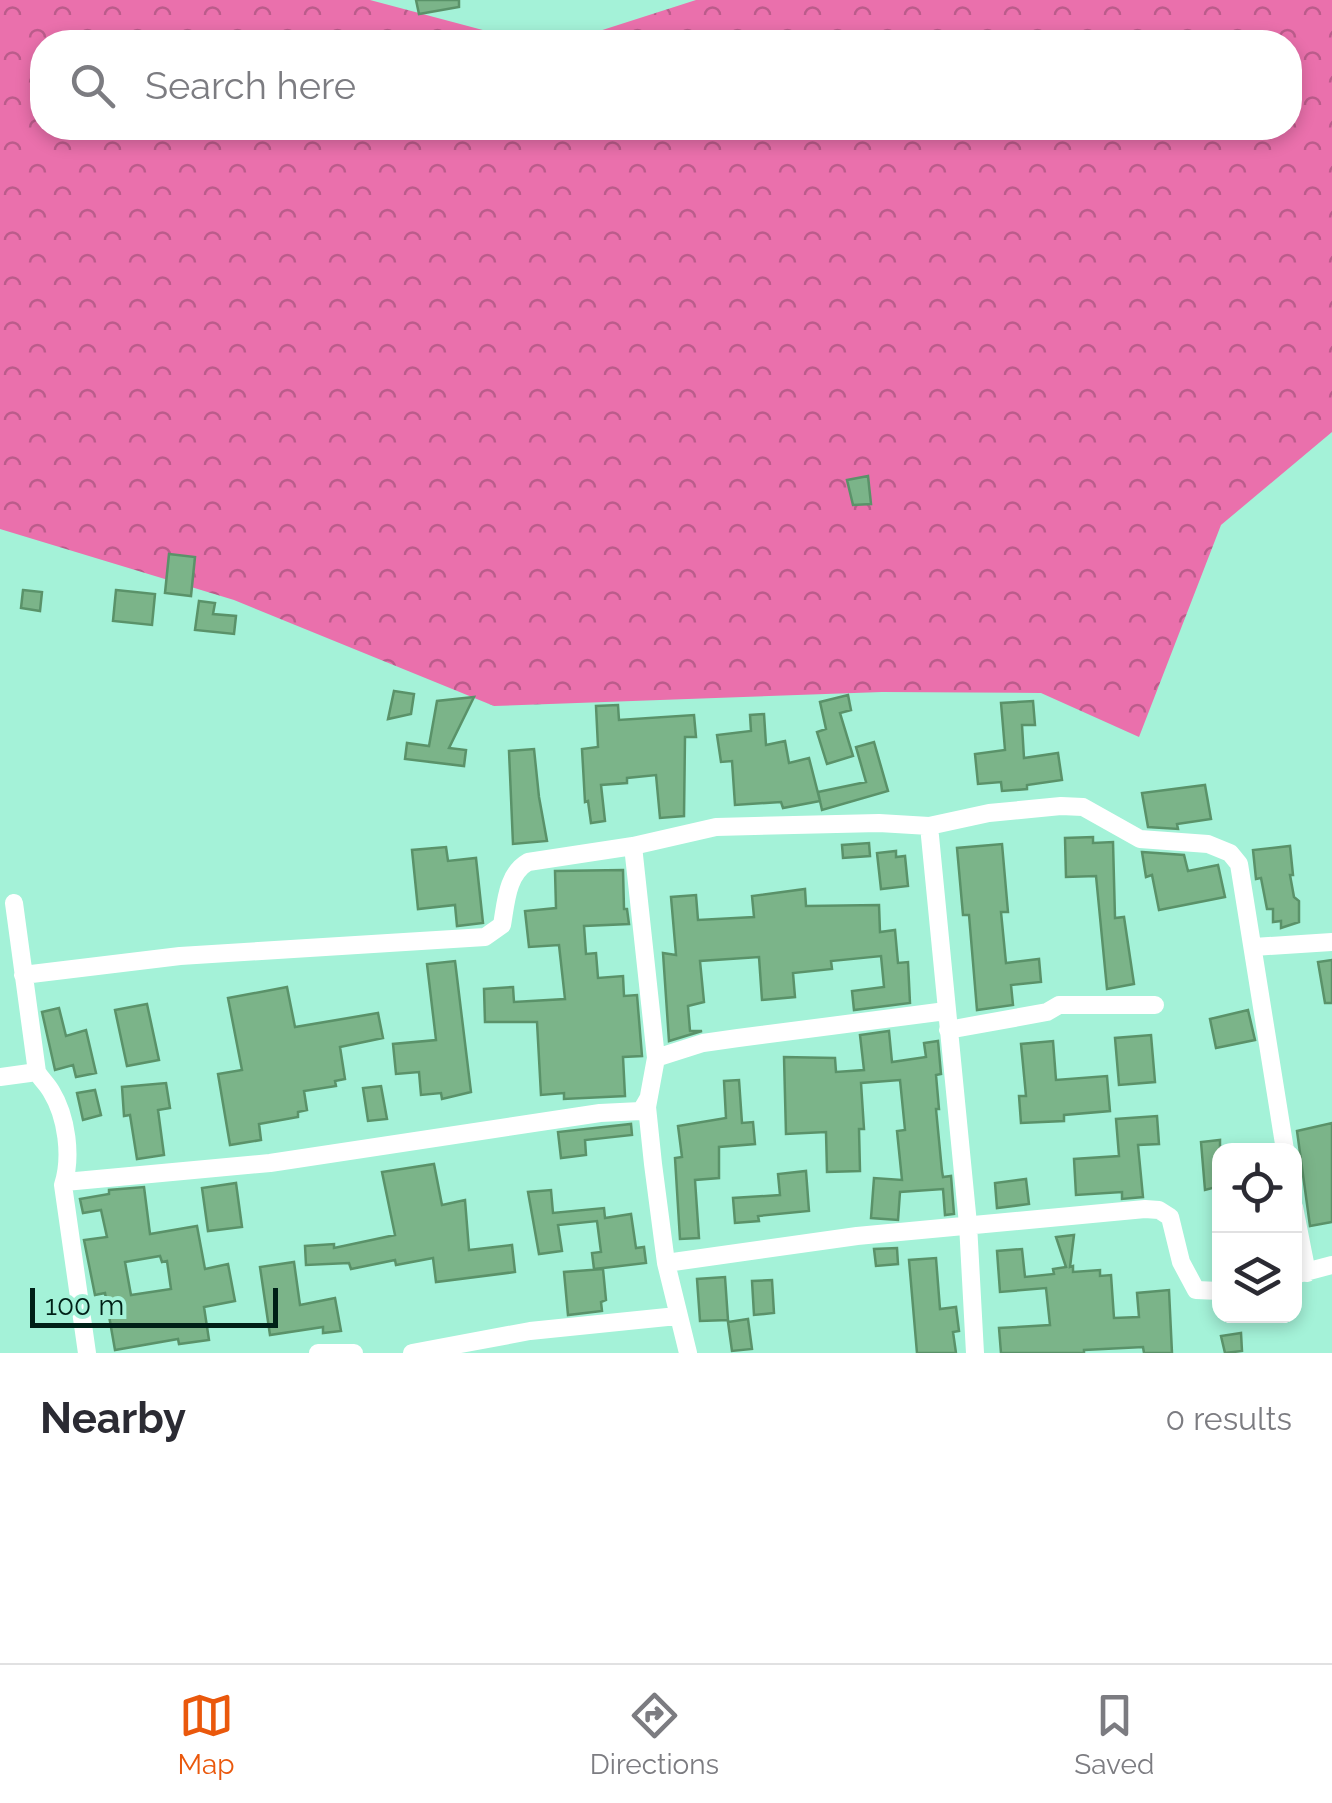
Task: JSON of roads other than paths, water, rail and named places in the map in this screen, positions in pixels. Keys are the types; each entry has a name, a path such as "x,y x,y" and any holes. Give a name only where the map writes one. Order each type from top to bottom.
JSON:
{"street":[{"path":"23,975 180,956 485,938 502,925 510,885 520,867 546,858 633,846 716,827 879,823 929,826 989,814 1061,806 1083,808 1140,839 1208,844 1230,853 1239,864 1283,1143"},
{"path":"929,826 968,1224 975,1353"},
{"path":"633,846 656,1058 648,1099 666,1263 688,1353"},
{"path":"14,902 38,1072 60,1112 68,1158 65,1182 87,1353"},
{"path":"1254,947 1332,942"},
{"path":"656,1058 704,1043 738,1038 1047,1012 1059,1004 1155,1005"},
{"path":"0,1077 38,1072"},
{"path":"65,1182 377,1149 600,1113 641,1111 648,1099"},
{"path":"666,1263 968,1224 1102,1211 1160,1210 1170,1217 1187,1278 1196,1290 1212,1291"},
{"path":"1302,1274 1332,1265"},
{"path":"412,1353 530,1331 677,1316"},
{"path":"318,1353 354,1353"}]}
